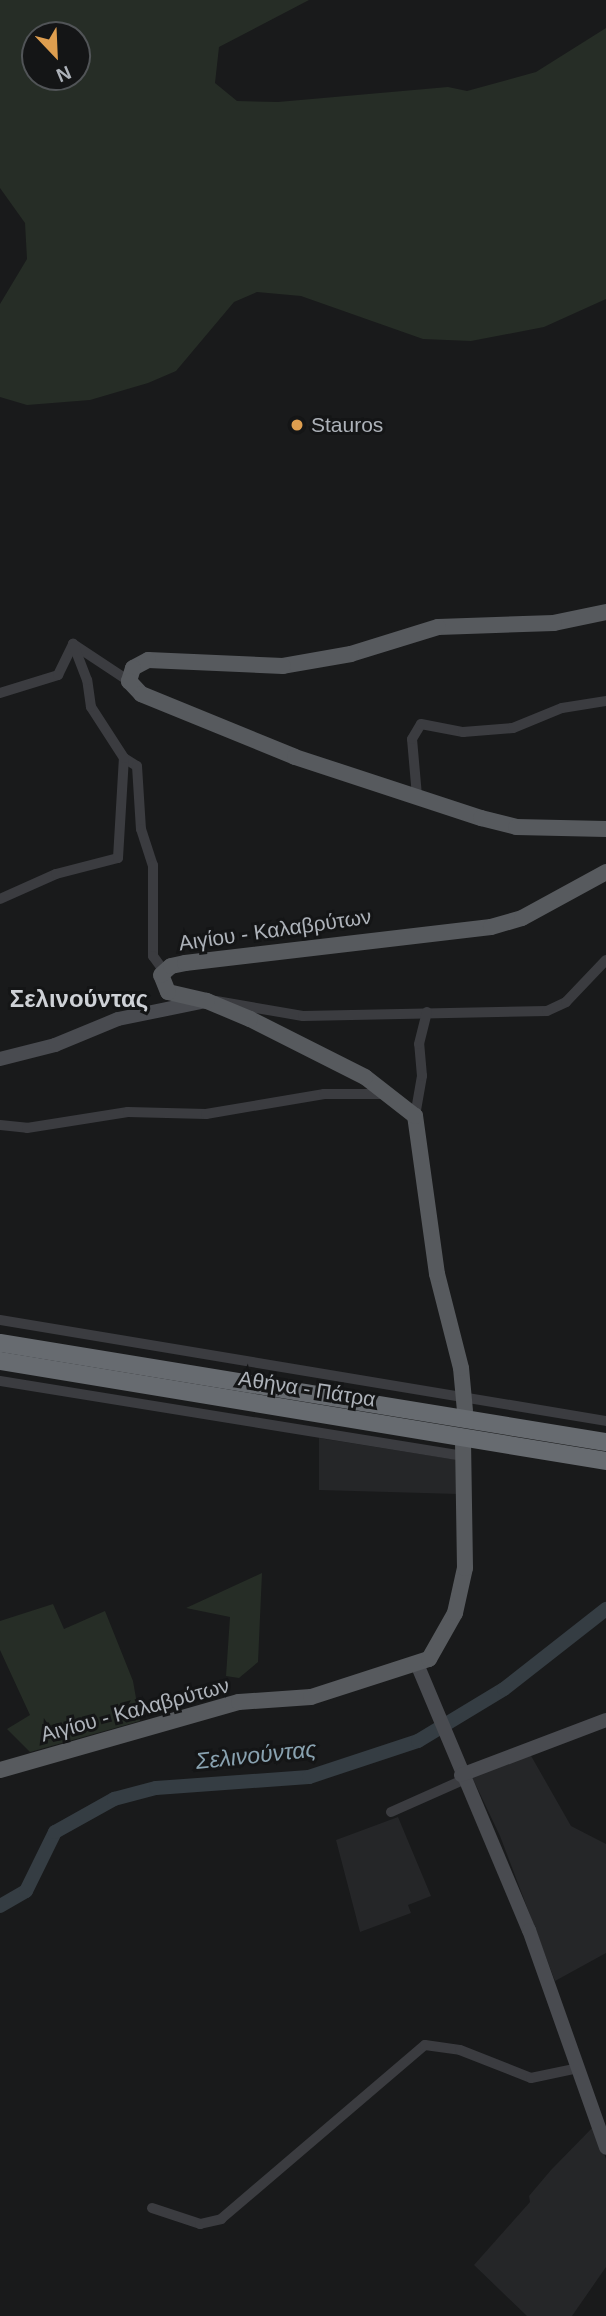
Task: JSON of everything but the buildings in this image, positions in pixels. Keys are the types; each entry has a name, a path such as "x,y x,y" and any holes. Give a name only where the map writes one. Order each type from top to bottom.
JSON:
{"highway":[{"name":"Αθήνα - Πάτρα","path":"0,1343 606,1442"},
{"name":"Αθήνα - Πάτρα","path":"0,1361 606,1461"}],"main road":[{"path":"606,612 554,624 438,627 351,654 282,666 148,660 133,668 129,681 141,694 278,751 516,827 606,829"},
{"name":"Αιγίου - Καλαβρύτων","path":"415,1116 365,1077 207,1001 168,992 162,986 163,970 375,938 491,927 522,918 604,874"},
{"path":"0,1059 55,1045 118,1019 207,1001"},
{"path":"415,1116 439,1285 461,1368 465,1405"},
{"name":"Αιγίου - Καλαβρύτων","path":"0,1770 239,1702 311,1697 417,1664 434,1654 460,1597 465,1568 464,1449"},
{"path":"417,1664 455,1760 529,1930 606,2148"},
{"path":"463,1778 606,1720"}],"street":[{"path":"73,644 129,681"},
{"path":"0,692 58,675 73,644"},
{"path":"73,644 87,680 91,708 124,758 137,766 141,829 153,865 153,956 163,970"},
{"path":"417,796 412,739 421,724 463,732 513,728 562,708 606,701"},
{"path":"0,899 56,874 116,861 124,758"},
{"path":"207,1001 230,1001 303,1016 427,1012 520,1013 559,1007 606,960"},
{"path":"415,1116 422,1076 419,1044 427,1012"},
{"path":"0,1125 39,1127 128,1112 206,1114 324,1094 390,1094"},
{"path":"0,1320 465,1405 606,1421"},
{"path":"111,1339 113,1352"},
{"path":"0,1381 464,1449"},
{"path":"120,1385 121,1400"},
{"path":"391,1812 463,1778"},
{"path":"152,2208 200,2224 221,2219 425,2045 460,2050 531,2078 578,2068"}],"shaded area":[{"path":"0,0 309,0 219,47 215,83 237,101 278,102 448,87 467,91 536,72 606,28 606,299 544,327 471,341 423,339 301,296 257,292 234,302 176,371 148,383 90,400 27,405 0,397 0,304 27,259 25,223 0,188"},
{"path":"319,1438 458,1460 458,1494 319,1490"},
{"path":"262,1573 258,1662 239,1678 226,1676 230,1617 186,1608"},
{"path":"53,1604 64,1629 105,1611 133,1681 140,1721 30,1752 7,1729 30,1715 0,1650 0,1621"},
{"path":"530,1754 571,1826 606,1844 606,1953 555,1981 500,1836 472,1777"},
{"path":"398,1817 431,1896 408,1905 411,1913 360,1932 336,1840"},
{"path":"594,2126 606,2159 606,2267 572,2316 527,2316 474,2265 530,2202 529,2196 551,2170"}],"waterway":[{"name":"Σελινούντας","path":"0,1906 26,1891 55,1832 114,1799 156,1788 309,1777 418,1741 504,1689 606,1609"}],"place":[{"name":"Stauros","path":"297,425"}],"district":[{"name":"Σελινούντας","path":"79,999"}]}
